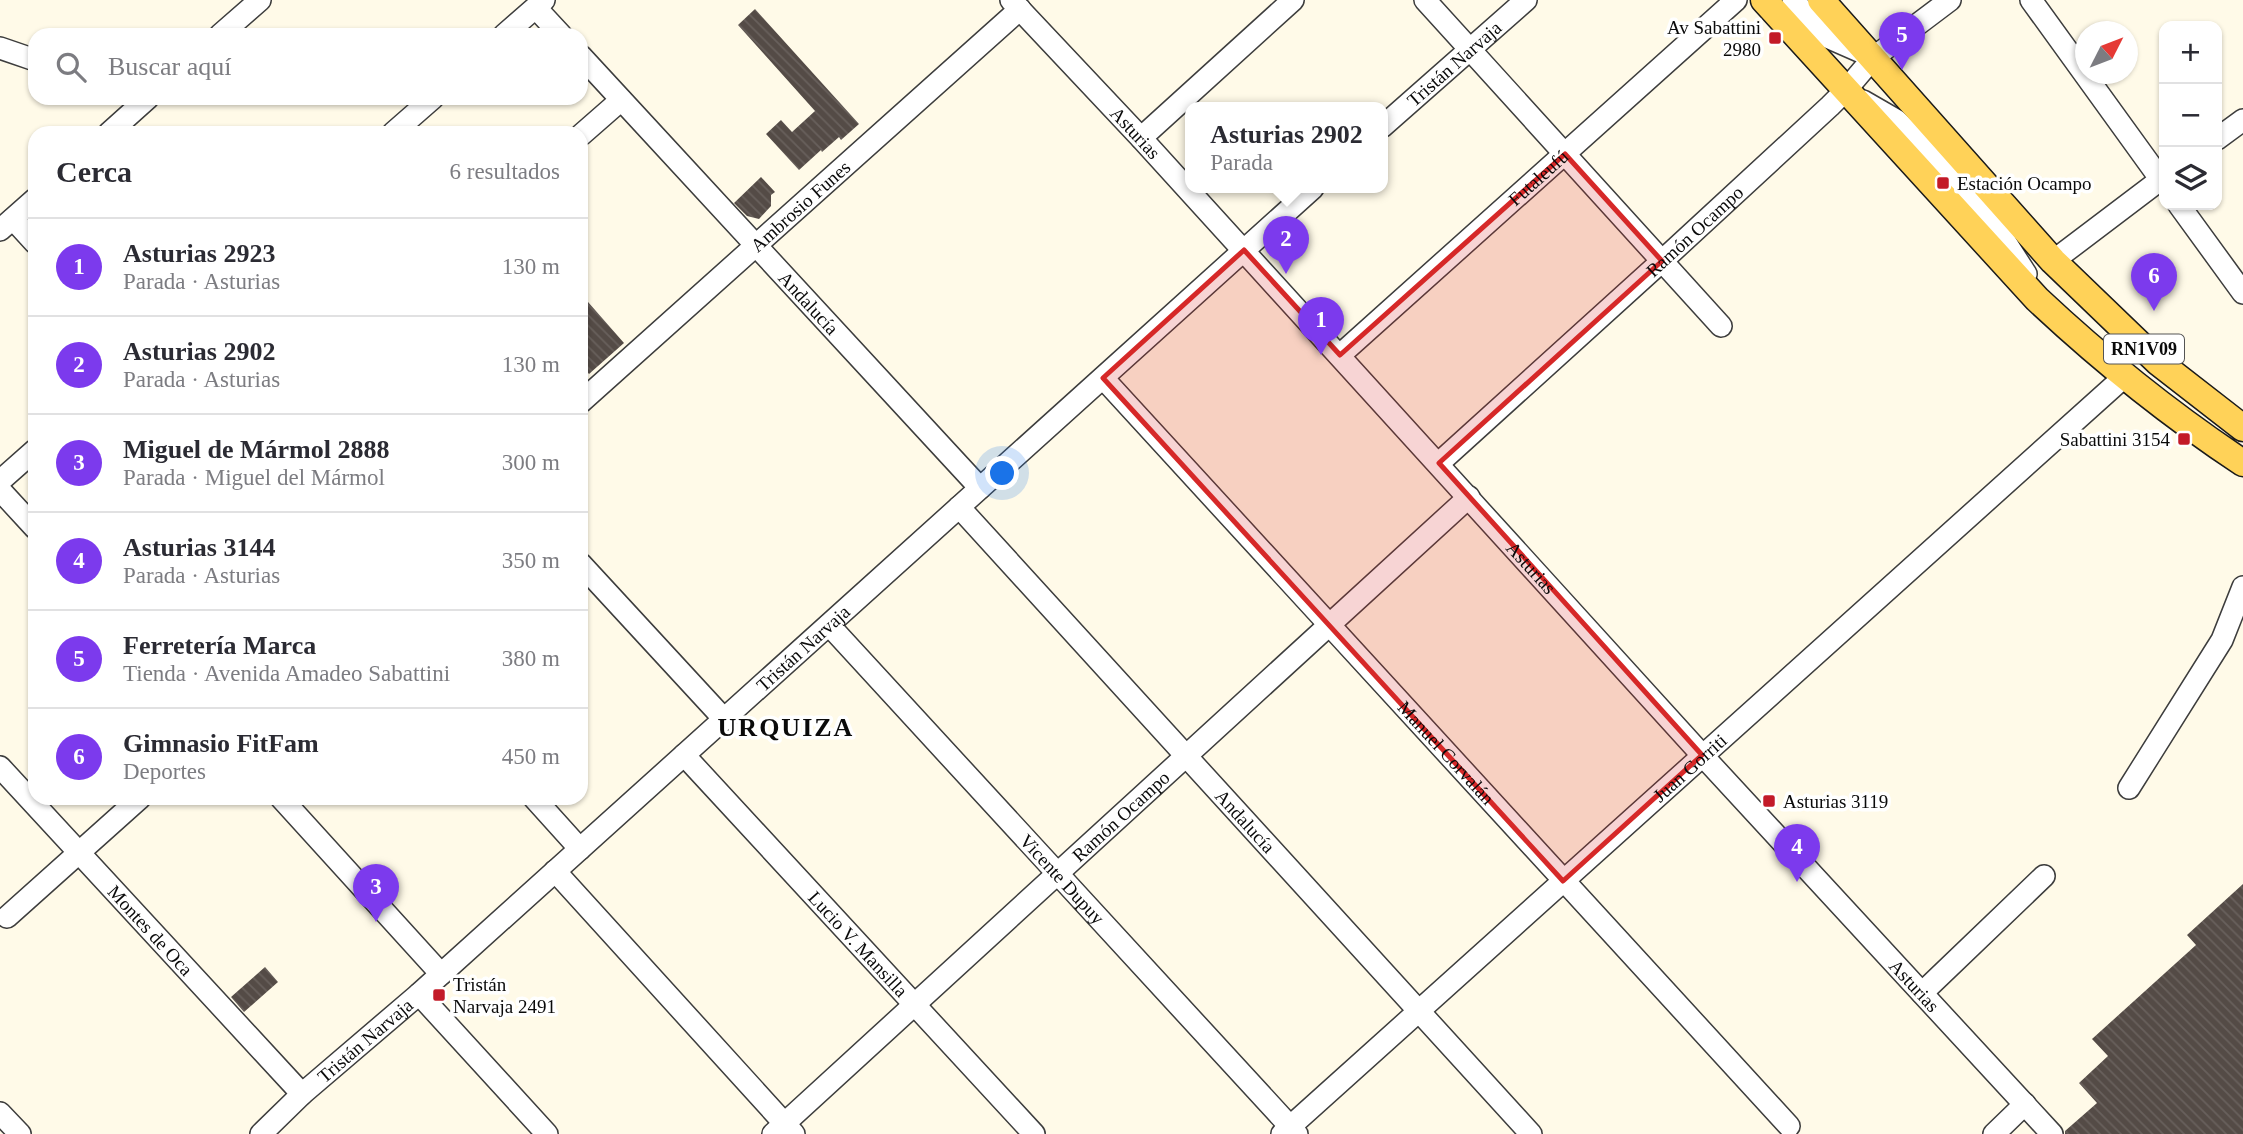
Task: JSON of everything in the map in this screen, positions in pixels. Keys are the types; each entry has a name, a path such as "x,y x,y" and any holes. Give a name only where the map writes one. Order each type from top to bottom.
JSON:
{"main road":[{"name":"RN1V09","path":"1764,0 2037,299 2124,377 2243,463"},
{"name":"RN1V09","path":"1821,0 2053,261 2158,362 2243,428"}],"street":[{"path":"228,28 260,0"},
{"path":"1141,138 1293,0"},
{"path":"1424,0 1721,326"},
{"name":"Tristán Narvaja","path":"1388,122 1526,0"},
{"name":"Futaleufú","path":"1340,355 1736,0"},
{"path":"1793,0 1826,37 1873,58"},
{"name":"Ramón Ocampo","path":"1439,463 1846,91 1873,58 1950,0"},
{"path":"2031,0 2159,175"},
{"path":"513,28 540,4 556,28"},
{"name":"Asturias","path":"1015,5 1185,186"},
{"name":"Ambrosio Funes","path":"588,396 757,245 1015,5"},
{"path":"0,48 28,58"},
{"name":"Andalucía","path":"588,65 980,488"},
{"path":"588,129 621,100"},
{"path":"116,126 135,105"},
{"path":"401,126 425,105"},
{"path":"2222,135 2243,120"},
{"path":"2053,261 2159,183"},
{"name":"Asturias","path":"1192,193 1702,755 2052,1134"},
{"name":"Tristán Narvaja","path":"261,1134 302,1094 419,994 1307,193"},
{"path":"28,205 6,224 28,238"},
{"path":"2183,210 2243,293"},
{"path":"2055,316 2095,365 2102,378 2102,391 2098,400"},
{"name":"Juan Gorriti","path":"1289,1132 1419,1010 2124,377"},
{"name":"Manuel Corvalán","path":"1103,378 1789,1126"},
{"path":"0,481 28,456"},
{"path":"0,490 28,520"},
{"name":"Ramón Ocampo","path":"784,1130 914,1004 1469,498"},
{"name":"Andalucía","path":"960,506 1531,1134"},
{"path":"588,572 724,719"},
{"path":"2129,788 2222,640 2243,587"},
{"name":"Vicente Dupuy","path":"829,625 1058,874 1289,1132"},
{"name":"Lucio V. Mansilla","path":"684,755 1034,1134"},
{"name":"Montes de Oca","path":"0,767 28,797"},
{"name":"Montes de Oca","path":"35,805 302,1094"},
{"path":"7,917 132,805"},
{"path":"287,805 441,974"},
{"path":"540,805 580,849"},
{"path":"555,871 784,1130"},
{"path":"1922,993 2045,877"},
{"path":"419,994 547,1134"},
{"path":"1994,1134 2025,1104"},
{"path":"0,1113 20,1134"}],"highlighted area":[{"path":"1565,154 1662,261 1439,463 1702,755 1563,881 1103,378 1244,250 1340,355"}],"building":[{"path":"755,9 859,124 841,140 839,137 822,152 821,150 799,170 766,134 781,120 792,132 815,111 738,25"},
{"path":"761,177 775,192 771,195 771,206 759,219 747,216 734,203"},
{"path":"588,302 624,343 588,373"},
{"path":"2243,884 2243,1134 2065,1134 2065,1131 2097,1103 2079,1083 2108,1056 2092,1039 2196,945 2187,935"},
{"path":"265,967 278,982 244,1012 231,997"}],"place":[{"name":"Av Sabattini 2980","path":"1775,38"},
{"name":"Ferretería Marca","path":"1902,70"},
{"name":"Estación Ocampo","path":"1943,183"},
{"name":"Asturias 2902","path":"1286,274"},
{"name":"Gimnasio FitFam","path":"2154,311"},
{"name":"Asturias 2923","path":"1321,355"},
{"name":"Sabattini 3154","path":"2184,439"},
{"name":"Asturias 3119","path":"1769,801"},
{"name":"Asturias 3144","path":"1797,882"},
{"name":"Miguel de Mármol 2888","path":"376,922"},
{"name":"Tristán Narvaja 2491","path":"439,995"}],"district":[{"name":"URQUIZA","path":"786,727"}]}
